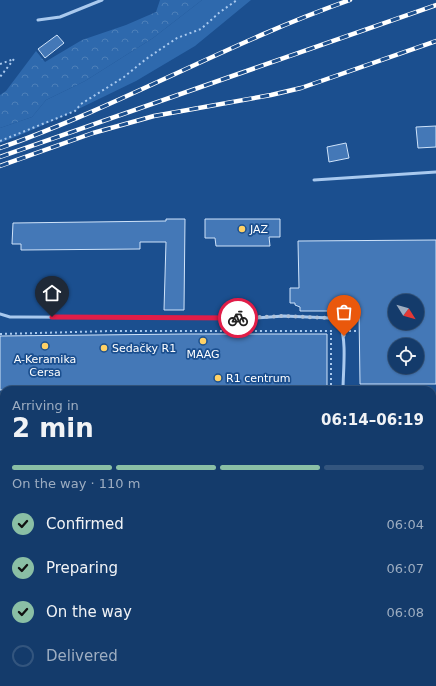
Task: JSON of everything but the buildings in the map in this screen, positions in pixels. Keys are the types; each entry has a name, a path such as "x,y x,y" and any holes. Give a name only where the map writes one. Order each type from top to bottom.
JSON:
{"lane":[{"path":"38,20 60,18 102,0"},
{"path":"314,180 436,172"},
{"path":"0,314 19,317 248,318 284,316 335,319 340,324 344,336 343,386"}],"path":[{"path":"0,141 75,111 81,104 124,77 146,59 177,38 201,29 220,12 237,0"},
{"path":"0,64 14,59 0,77"},
{"path":"0,334 130,331 357,331"},
{"path":"331,331 331,386"}],"green space":[{"path":"160,0 202,0 153,38 85,81 46,100 32,117 0,128 0,95 6,91 36,51 45,62 82,40 126,25 156,12"},
{"path":"202,0 251,0 195,46 136,81 66,115 0,143 0,128 32,117 46,100 85,81 153,38"}],"railway":[{"path":"0,148 88,113 262,35 350,0"},
{"path":"0,157 436,5"},
{"path":"0,166 93,133 154,116 271,95 301,88 436,41"}],"way so far":[{"path":"238,318 284,316 330,318 335,319 340,324 344,336"}],"place":[{"name":"JAZ","path":"242,229"},
{"name":"MAAG","path":"203,341"},
{"name":"A-Keramika Cersa","path":"45,346"},
{"name":"Sedačky R1","path":"104,348"},
{"name":"R1 centrum","path":"218,378"}],"route":[{"path":"52,317 238,318"}]}
